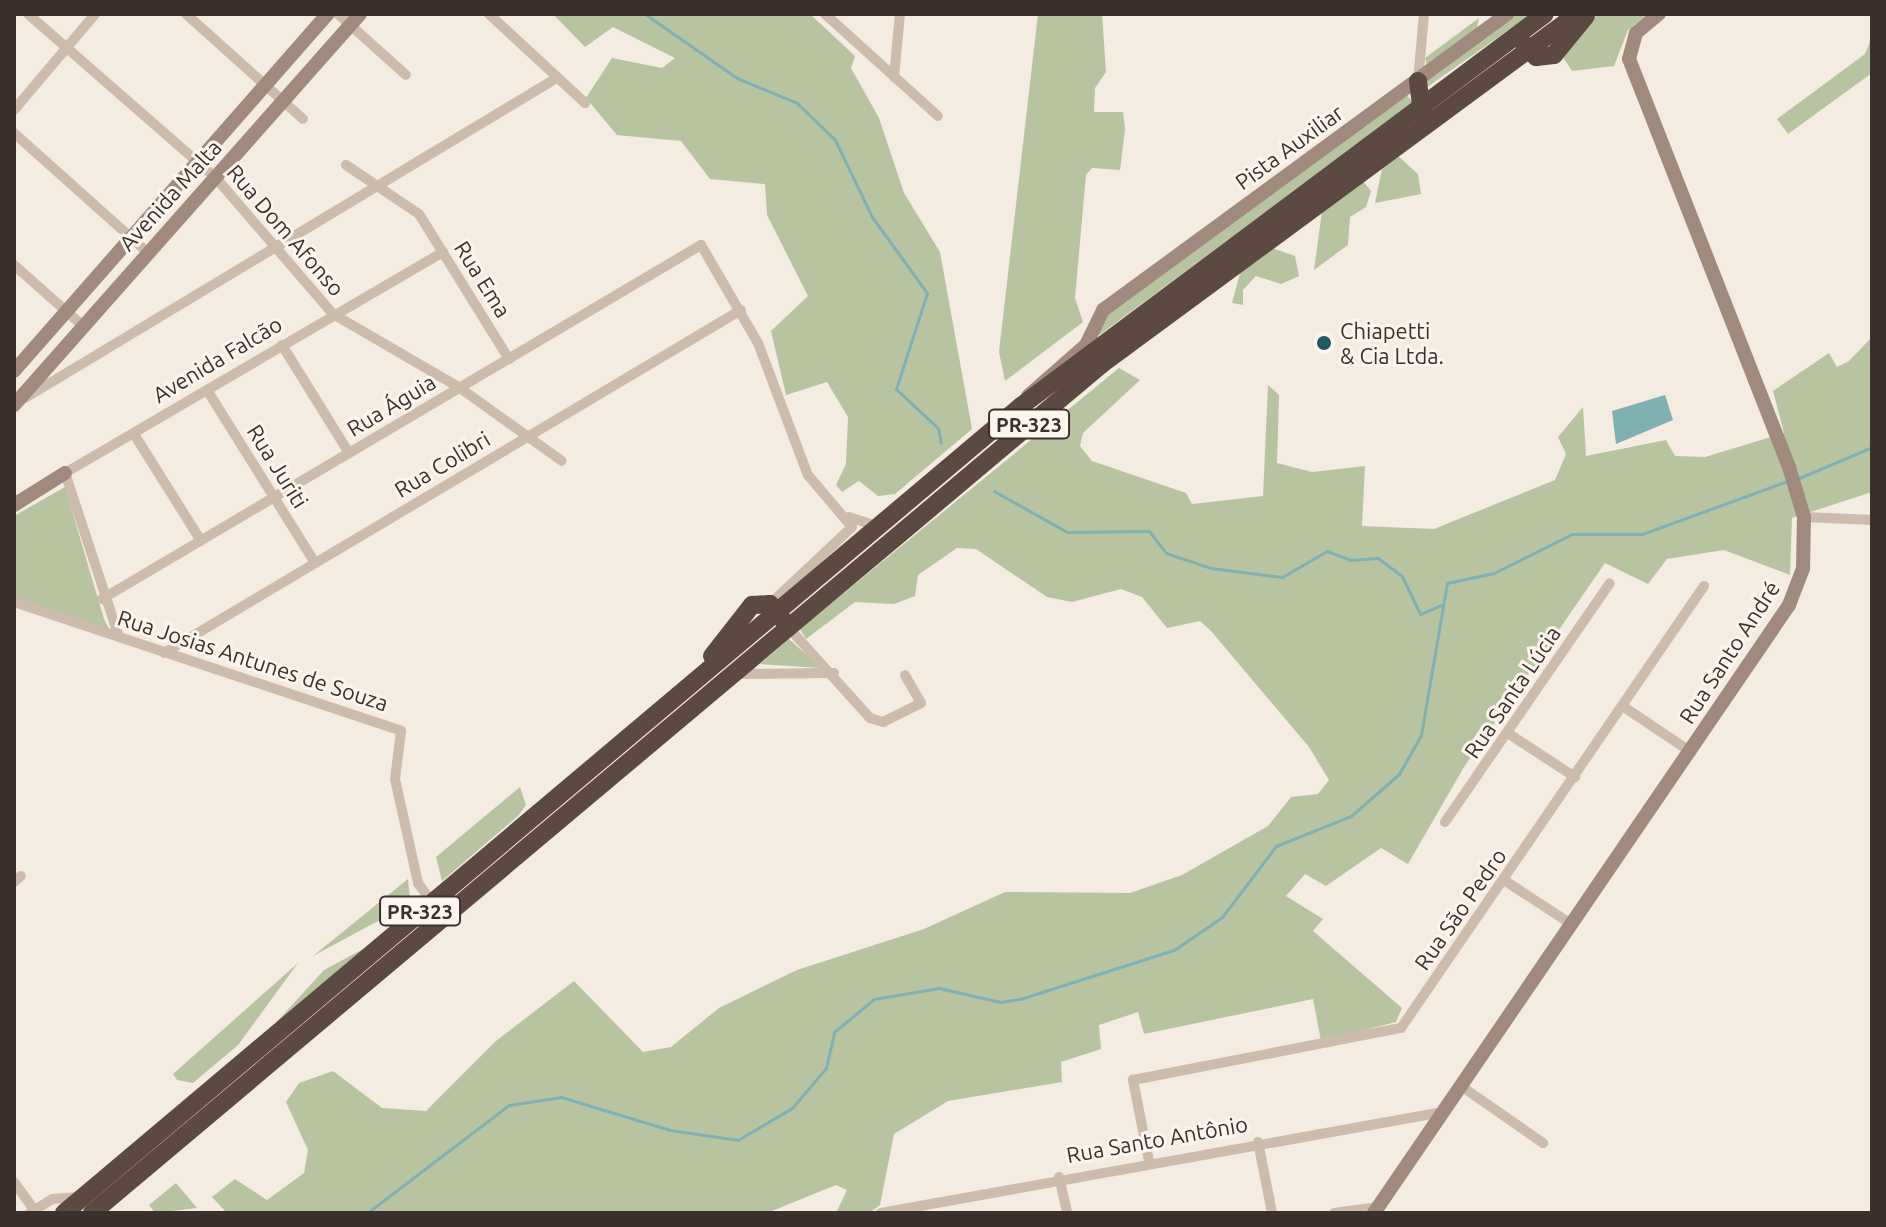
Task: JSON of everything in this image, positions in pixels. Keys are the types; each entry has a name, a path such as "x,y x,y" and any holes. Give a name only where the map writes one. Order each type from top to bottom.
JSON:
{"highway":[{"name":"PR-323","path":"779,615 877,526 1021,406 1415,92 1547,14"},
{"path":"1547,14 1525,34 1528,51 1554,55 1588,14"},
{"name":"PR-323","path":"779,615 1102,364 1311,207 1577,14"},
{"path":"1311,207 1411,126 1415,92"},
{"name":"PR-323","path":"88,1205 432,902 612,751 719,649 752,605 779,615"},
{"path":"711,691 779,615"},
{"name":"PR-323","path":"64,1213 88,1205 711,691"}],"street":[{"name":"Rua Dom Afonso","path":"28,14 216,178 333,314 460,388 562,461"},
{"path":"14,110 95,14"},
{"path":"186,14 303,119"},
{"name":"Avenida Malta","path":"14,371 328,14"},
{"path":"338,14 355,20 406,75"},
{"path":"825,14 938,116"},
{"path":"894,77 900,14"},
{"path":"1415,92 1424,14"},
{"name":"Pista Auxiliar","path":"1021,406 1086,345 1098,316 1415,92 1507,14"},
{"name":"Rua Santo André","path":"1376,1210 1789,605 1803,568 1804,517 1798,493 1629,59 1636,33 1659,14"},
{"path":"493,17 555,79 585,103"},
{"name":"Avenida Malta","path":"19,402 147,252 355,20"},
{"path":"19,402 555,79"},
{"path":"14,133 147,252"},
{"path":"346,165 377,186"},
{"name":"Rua Ema","path":"377,186 424,221 509,359"},
{"name":"Rua Águia","path":"102,599 701,245 741,310"},
{"name":"Avenida Falcão","path":"14,505 333,314 443,252"},
{"path":"14,265 84,327"},
{"path":"741,310 808,475 849,517 877,526"},
{"name":"Rua Colibri","path":"164,653 741,310"},
{"path":"282,345 349,453"},
{"name":"Rua Juriti","path":"207,390 315,563"},
{"path":"134,434 201,541"},
{"path":"65,473 102,599 119,637"},
{"path":"849,517 849,533 779,615 834,673 863,712 883,722 921,703 905,675"},
{"path":"1804,517 1872,520"},
{"name":"Rua Santa Lúcia","path":"1445,822 1509,734 1610,583"},
{"name":"Rua São Pedro","path":"1149,1161 1133,1080 1393,1034 1504,880 1704,586"},
{"name":"Rua Josias Antunes de Souza","path":"14,602 401,731 395,779 418,883 432,902"},
{"path":"711,691 748,670 834,673"},
{"path":"1624,707 1691,752"},
{"path":"1509,734 1575,777"},
{"path":"1504,880 1571,924"},
{"path":"1461,1086 1543,1143"},
{"name":"Rua Santo Antônio","path":"881,1213 1059,1177 1443,1112"},
{"path":"1258,1142 1272,1213"},
{"path":"1059,1177 1067,1213"},
{"path":"14,1182 32,1211 64,1196 88,1205"},
{"path":"1334,1213 1376,1210"}],"green space":[{"path":"553,14 810,14 855,56 851,68 879,118 904,193 940,252 972,429 895,494 878,496 859,481 842,492 836,485 846,464 848,417 827,382 786,395 771,331 808,296 767,215 765,184 710,179 681,141 617,135 586,98 612,58 662,68 675,58 613,27 585,47"},
{"path":"1038,14 1102,14 1106,72 1095,88 1094,112 1123,112 1125,129 1120,170 1092,168 1086,175 1075,298 1083,322 1005,381 999,352"},
{"path":"1515,14 1531,14 1426,88 1424,79"},
{"path":"1593,14 1647,14 1628,30 1614,66 1572,71 1562,56"},
{"path":"1479,18 1477,28 1427,66 1425,58"},
{"path":"1872,36 1872,73 1788,134 1777,119 1865,54"},
{"path":"1407,95 1413,103 1098,336 1105,316"},
{"path":"1398,156 1418,174 1421,194 1375,203 1382,169"},
{"path":"1362,180 1371,191 1366,207 1350,217 1348,245 1314,270 1322,211"},
{"path":"1272,248 1295,256 1299,276 1281,284 1256,276 1243,290 1243,305 1232,303 1240,273"},
{"path":"1872,337 1872,492 1792,518 1790,575 1724,550 1667,559 1648,584 1605,563 1464,767 1408,864 1381,848 1326,886 1305,874 1286,896 1323,919 1313,931 1402,1008 1396,1022 1321,1041 1313,999 1144,1034 1138,1012 1099,1025 1101,1049 1061,1062 1062,1082 948,1101 894,1134 880,1205 869,1213 836,1213 847,1190 836,1185 767,1213 227,1213 212,1197 235,1179 267,1200 304,1173 308,1150 286,1102 299,1083 333,1071 382,1108 426,1111 496,1041 574,981 643,1052 671,1047 719,1008 797,970 924,929 1005,892 1130,893 1182,875 1268,826 1291,797 1318,794 1329,780 1309,747 1211,631 1200,621 1167,628 1142,597 1121,589 1072,602 1047,597 976,549 957,548 918,575 915,596 894,604 855,602 806,639 800,629 1119,368 1140,380 1083,433 1080,446 1092,461 1186,493 1192,504 1263,496 1268,385 1279,395 1277,463 1312,472 1365,466 1362,526 1434,529 1555,480 1566,454 1558,437 1583,407 1586,456 1666,440 1675,456 1705,457 1784,433 1773,391 1829,353 1837,367 1849,361"},
{"path":"65,487 110,631 14,599 14,516"},
{"path":"789,639 821,668 760,664"},
{"path":"520,787 526,805 518,816 442,881 436,857"},
{"path":"408,879 410,900 402,908 313,956"},
{"path":"365,948 272,1027 324,970"},
{"path":"298,963 238,1045 193,1083 177,1080 173,1074"},
{"path":"176,1183 197,1208 155,1213 149,1205"}],"water":[{"path":"1665,395 1673,420 1616,444 1612,411"}],"waterway":[{"path":"645,14 737,78 797,103 835,140 872,217 927,293 896,389 938,428 941,443"},
{"path":"1799,478 1872,447"},
{"path":"367,1213 509,1105 561,1097 670,1130 738,1140 792,1108 826,1068 834,1032 874,999 939,988 1000,1002 1020,999 1174,950 1222,917 1276,846 1351,816 1399,774 1421,735 1447,583 1494,573 1572,534 1642,534 1788,481"},
{"path":"994,491 1067,532 1149,531 1166,553 1211,568 1282,577 1327,551 1350,560 1378,558 1402,576 1420,614 1441,605"}],"place":[{"name":"Chiapetti & Cia Ltda.","path":"1324,343"}]}
